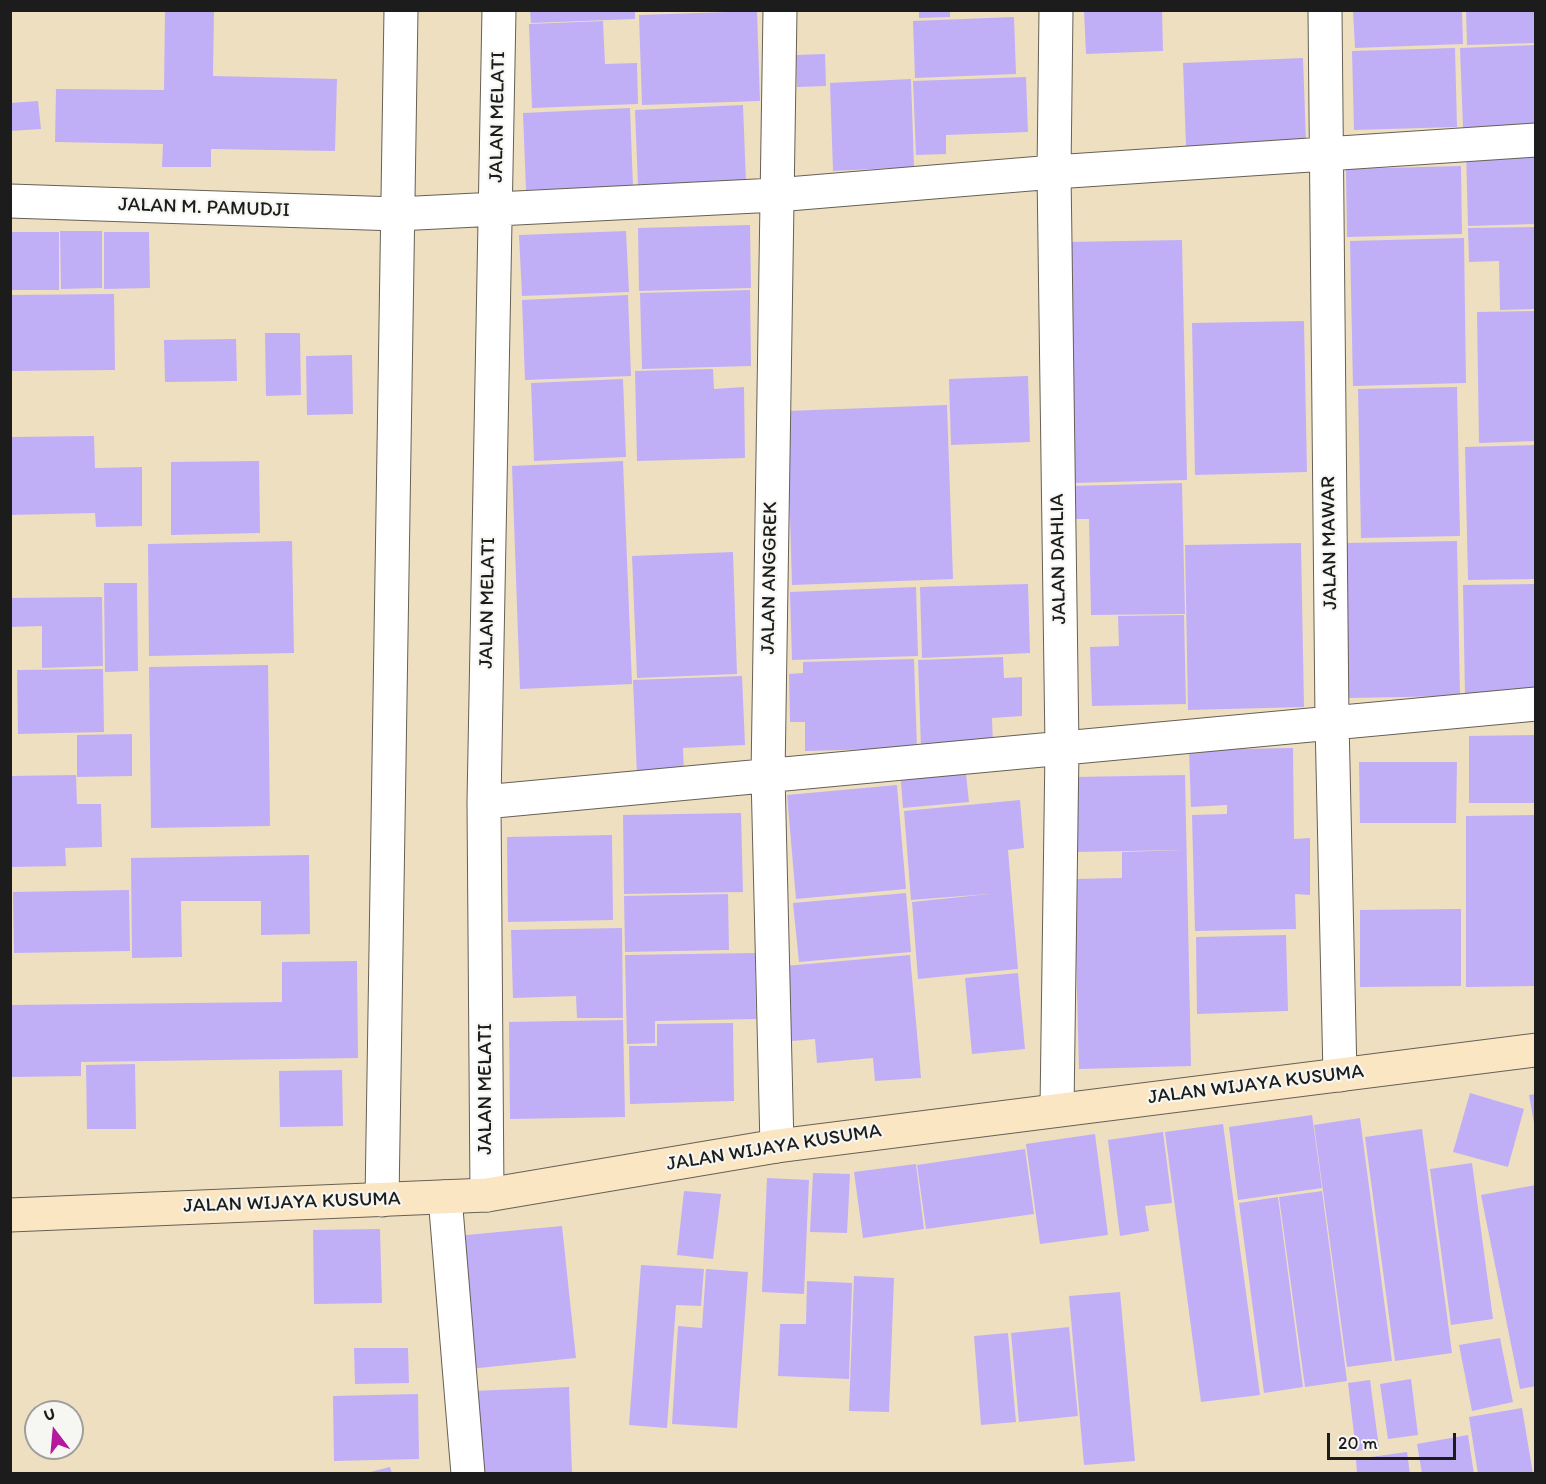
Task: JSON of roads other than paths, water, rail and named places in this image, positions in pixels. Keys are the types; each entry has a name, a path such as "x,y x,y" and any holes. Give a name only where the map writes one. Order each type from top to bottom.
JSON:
{"street":[{"path":"382,1200 407,213 401,10"},
{"name":"JALAN MELATI","path":"487,1195 484,802 488,209 500,10"},
{"name":"JALAN ANGGREK","path":"777,1146 768,775 780,10"},
{"name":"JALAN DAHLIA","path":"1056,10 1054,172 1062,748 1057,1108"},
{"name":"JALAN MAWAR","path":"1325,10 1332,721 1340,1075"},
{"name":"JALAN M. PAMUDJI","path":"10,201 407,213 776,195 1054,172 1536,140"},
{"path":"484,802 1332,721 1536,704"},
{"name":"JALAN WIJAYA KUSUMA","path":"10,1215 487,1195 777,1146 1057,1108 1536,1050"},
{"path":"445,1197 468,1473"}]}
